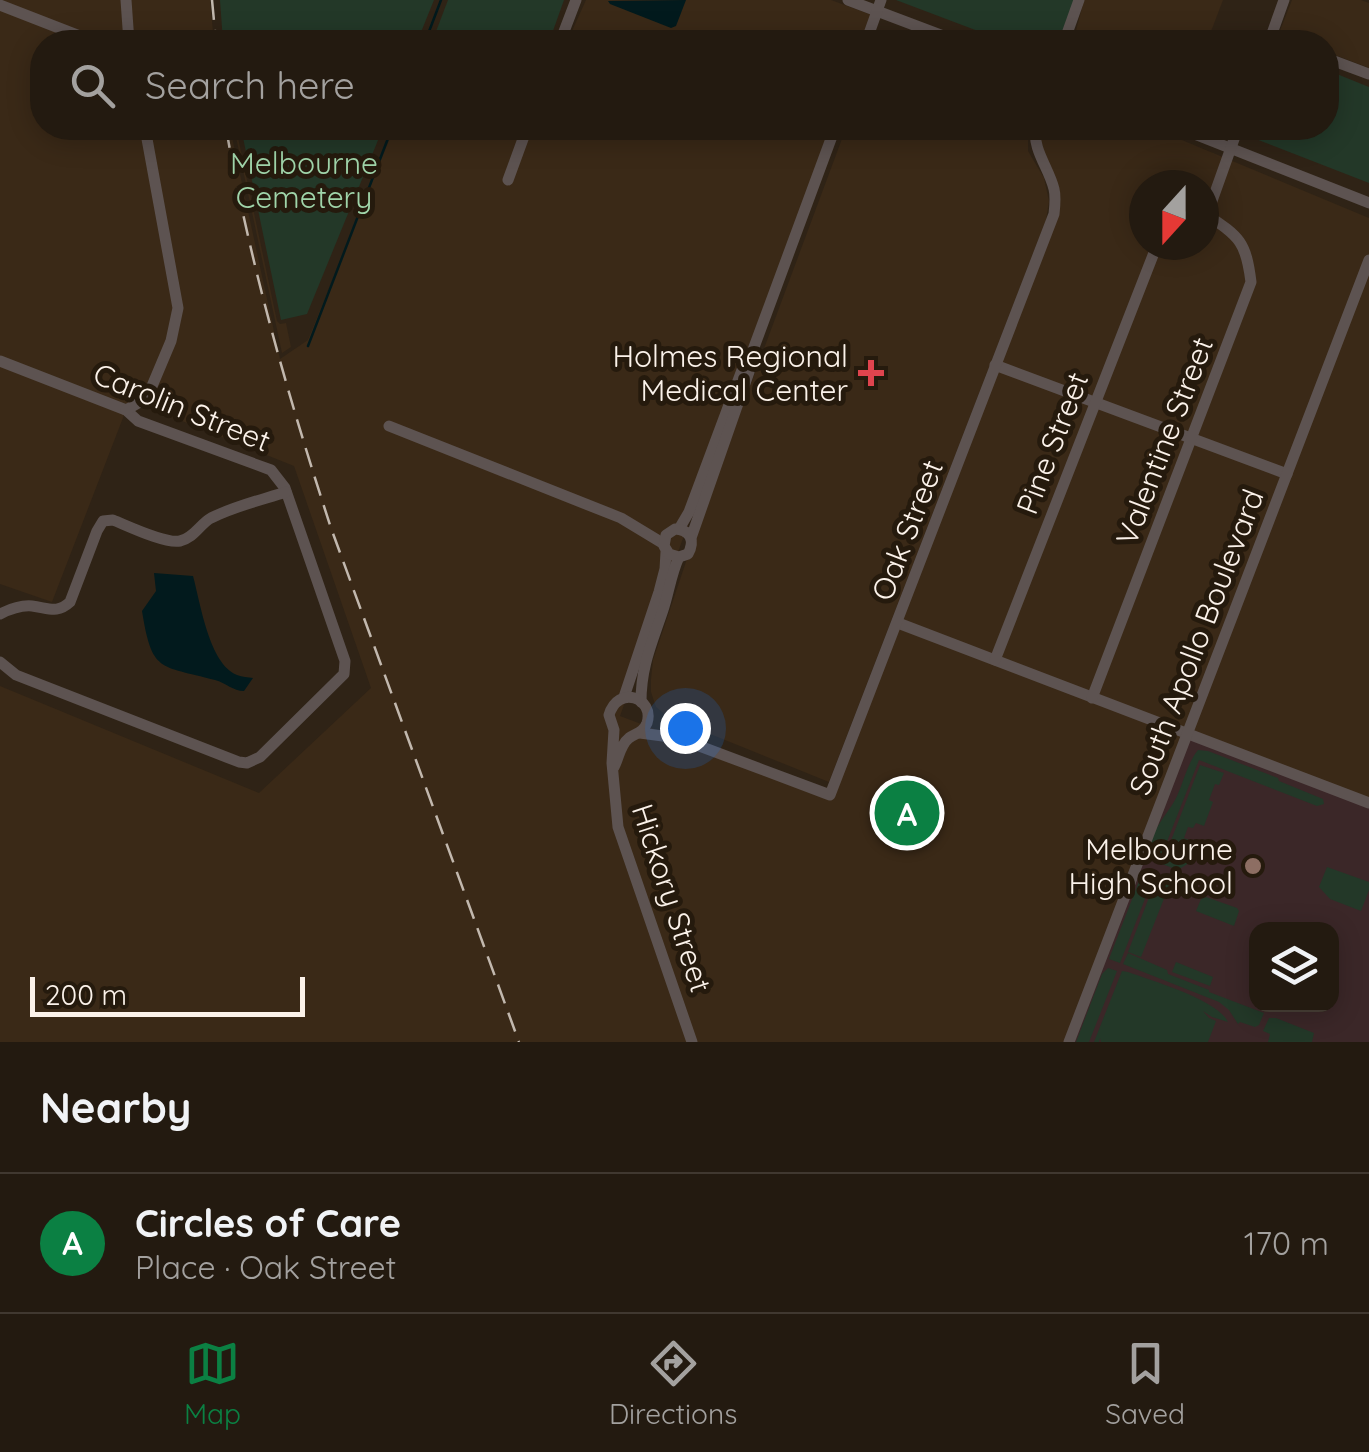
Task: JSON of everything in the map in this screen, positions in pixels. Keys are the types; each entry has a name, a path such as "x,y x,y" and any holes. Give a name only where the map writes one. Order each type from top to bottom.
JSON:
{"street":[{"path":"126,0 128,30"},
{"path":"565,30 576,0"},
{"path":"848,0 879,6 932,30"},
{"path":"1068,30 1079,0"},
{"path":"1273,30 1284,0"},
{"path":"0,4 65,30"},
{"path":"870,30 879,6"},
{"path":"1339,63 1369,74"},
{"path":"126,410 147,398 170,341 178,308 146,140"},
{"path":"508,180 523,140"},
{"path":"630,522 679,557 690,551 746,362 831,140"},
{"name":"Oak Street","path":"636,734 678,738 830,796 1054,214 1056,194 1036,140"},
{"path":"1210,140 1369,203"},
{"path":"1219,179 1234,140"},
{"name":"Valentine Street","path":"1092,698 1251,282 1248,253 1234,233 1219,224"},
{"name":"Pine Street","path":"994,660 1151,260"},
{"name":"South Apollo Boulevard","path":"1069,1042 1369,260"},
{"name":"Carolin Street","path":"0,361 126,410 138,421 272,470 286,492 345,661 344,674 260,757 247,763 16,675 0,662"},
{"path":"995,365 1287,474"},
{"path":"390,426 630,522 676,529 691,538"},
{"path":"624,697 659,592 666,535 689,512 719,445"},
{"path":"0,614 10,608 28,606 62,610 70,602 103,521 113,520 170,542 183,541 205,521 228,510 286,492"},
{"path":"641,702 632,697 616,701 609,721 614,730 636,734 646,724 648,715 641,702 644,662 679,557"},
{"path":"898,623 1369,803"},
{"name":"Oak Street","path":"648,715 678,738"},
{"name":"Hickory Street","path":"614,730 612,763 618,830 692,1042"},
{"name":"Hickory Street","path":"614,768 621,749 636,734"}],"shaded area":[{"path":"0,0 210,0 213,30 30,30 30,140 233,140 280,359 308,340 389,140 834,140 620,716 830,795 1054,214 1039,140 1182,140 1369,218 1369,803 1069,1042 0,1042 0,686 259,793 371,688 294,466 160,412 147,398 126,410 52,602 0,584"},
{"path":"586,0 831,0 880,18 876,30 572,30"},
{"path":"1084,0 1223,0 1212,30 1076,30"},
{"path":"1292,0 1369,3 1369,68 1339,57 1339,30 1280,30"},
{"path":"237,140 277,321 286,323 291,347 282,353"},
{"name":"Holmes Regional Medical Center","path":"842,140 1028,140 1028,151 1044,178 1049,201 1046,220 829,782 668,717 656,707 651,692 653,660 698,526"},
{"name":"Melbourne High School","path":"1187,734 1369,803 1369,1042 1069,1042"}],"green space":[{"path":"220,0 434,0 422,30 222,30"},
{"path":"448,0 564,0 553,30 437,30"},
{"path":"896,0 1074,0 1064,30 975,30"},
{"path":"1339,75 1369,87 1369,183 1258,140 1339,140"},
{"name":"Melbourne Cemetery","path":"244,140 378,140 307,314 281,320"},
{"path":"1198,750 1278,778 1323,799 1324,804 1317,806 1199,760 1159,862 1150,852 1153,835 1174,802"},
{"path":"1200,765 1224,773 1219,785 1215,784 1204,826 1196,823 1193,828 1188,827 1184,838 1194,842 1187,843 1184,849 1192,853 1189,863 1178,870 1162,864"},
{"path":"1327,867 1369,882 1361,911 1330,899 1319,887"},
{"path":"1155,873 1120,963 1109,959 1141,876"},
{"path":"1158,874 1174,881 1141,957 1128,952"},
{"path":"1206,897 1237,908 1234,926 1196,911"},
{"path":"1128,953 1249,1007 1249,1012 1264,1013 1255,1027 1238,1024 1219,1002 1123,964"},
{"path":"1176,962 1213,977 1210,986 1172,972"},
{"path":"1108,968 1117,971 1089,1042 1076,1042 1102,974"},
{"path":"1122,971 1199,999 1228,1022 1203,1011 1216,1021 1208,1042 1101,1042 1100,1038 1094,1042"},
{"path":"1269,1018 1314,1033 1312,1042 1268,1042 1270,1034 1263,1031"}],"water":[{"path":"686,0 676,26 671,28 608,1"},
{"path":"154,573 193,576 207,631 219,658 237,675 253,678 244,691 170,668 155,656 142,611 156,591"}],"waterway":[{"path":"430,30 441,0"},
{"path":"308,346 387,140"}],"railway":[{"path":"212,0 215,30"},
{"path":"228,140 258,280 331,528 519,1042"}],"place":[{"name":"Holmes Regional Medical Center","path":"871,373"},
{"name":"Circles of Care","path":"907,813"},
{"name":"Melbourne High School","path":"1253,866"}]}
